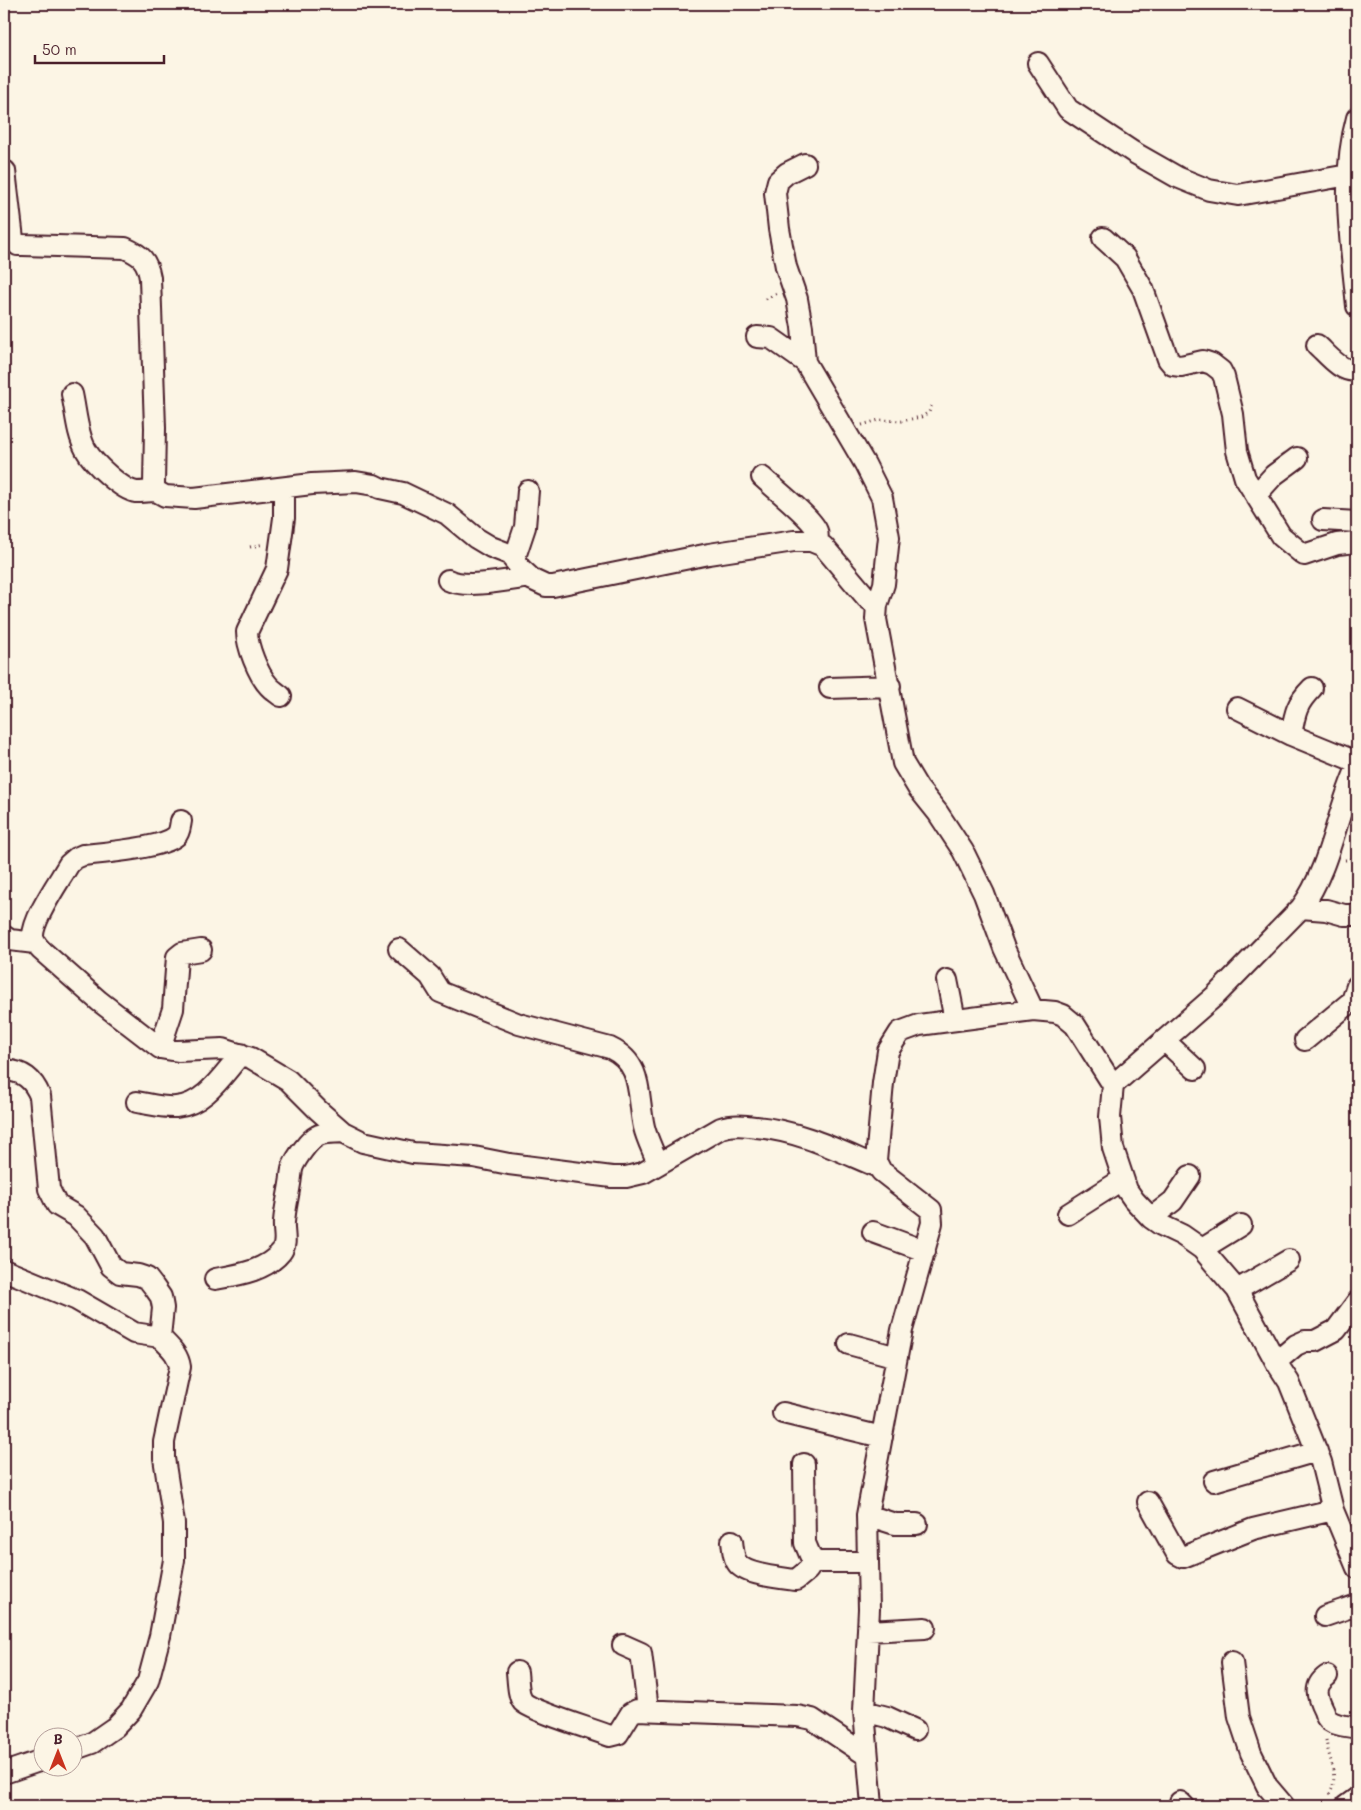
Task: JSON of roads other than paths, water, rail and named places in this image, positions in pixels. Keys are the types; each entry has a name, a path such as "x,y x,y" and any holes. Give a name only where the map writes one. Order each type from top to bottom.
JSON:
{"street":[{"path":"1038,63 1068,109 1133,152 1177,176 1209,190 1238,195 1348,175"},
{"path":"1357,118 1348,175 1349,225 1357,306"},
{"path":"805,362 797,299 786,267 776,210 775,193 778,181 787,173 806,164"},
{"path":"5,171 9,213 15,243 23,245 124,248 138,254 145,261 150,278 154,485 156,491"},
{"path":"1104,238 1125,258 1143,289 1168,359 1173,365 1203,362 1212,364 1221,371 1232,414 1240,464 1245,478 1281,536 1304,555 1337,544 1357,542"},
{"path":"757,337 771,338 805,362 865,464 882,498 889,537 884,584 877,605 876,619 903,762 918,788 938,812 964,851 984,894 1004,948 1033,1010"},
{"path":"1317,345 1342,368 1353,371 1357,370"},
{"path":"72,394 80,435 86,451 98,466 122,486 135,492 156,491 170,497 194,498 312,484 356,482 403,493 447,514 476,538 491,547 509,554 530,577 546,586 708,554 794,541 810,541 823,546 866,598 877,605"},
{"path":"1256,495 1274,475 1297,458"},
{"path":"762,477 813,525 817,530 817,543"},
{"path":"281,696 267,685 247,642 247,632 277,569 284,518 284,488"},
{"path":"514,560 525,527 528,491"},
{"path":"1323,520 1357,522"},
{"path":"448,580 456,584 467,584 530,577"},
{"path":"830,688 890,686"},
{"path":"1291,735 1296,709 1301,699 1312,688"},
{"path":"1237,708 1291,735 1357,762"},
{"path":"1113,1085 1216,995 1308,899 1324,861 1357,768"},
{"path":"181,821 180,828 175,836 161,842 130,850 83,855 76,858 69,864 40,913 34,932 35,943 41,950 99,1002 160,1048 178,1051 223,1049 251,1058 288,1080 343,1132 363,1142 413,1153 474,1157 509,1164 612,1177 636,1175 721,1128 733,1125 774,1129 799,1134 878,1167"},
{"path":"1301,908 1326,910 1344,916 1357,915"},
{"path":"4,936 10,940 35,943"},
{"path":"399,949 430,976 440,992 519,1024 610,1048 620,1053 628,1060 634,1073 644,1129 658,1164"},
{"path":"160,1048 173,1009 177,957 182,953 201,950"},
{"path":"947,980 955,1020"},
{"path":"1305,1040 1352,1001 1357,986"},
{"path":"872,1806 866,1755 864,1711 868,1632 867,1515 902,1330 932,1223 930,1210 881,1171 876,1161 883,1083 888,1051 900,1032 919,1025 1033,1010 1055,1012 1075,1025 1113,1085 1110,1117 1113,1148 1122,1179 1134,1200 1151,1218 1182,1235 1202,1249 1237,1290 1288,1382 1317,1450 1333,1510 1357,1568"},
{"path":"1165,1041 1195,1069"},
{"path":"137,1102 174,1108 189,1105 205,1095 241,1054"},
{"path":"4,1070 23,1074 35,1085 40,1096 49,1189 54,1201 57,1205 76,1216 88,1228 95,1236 111,1266 120,1273 147,1278 161,1297 163,1308 160,1337"},
{"path":"215,1279 258,1268 270,1262 279,1254 284,1248 283,1225 285,1208 294,1166 303,1149 317,1135 343,1132"},
{"path":"1151,1218 1173,1201 1190,1176"},
{"path":"1068,1214 1122,1179"},
{"path":"1202,1249 1241,1225"},
{"path":"873,1232 925,1251"},
{"path":"1237,1290 1288,1260"},
{"path":"4,1270 77,1300 134,1333 160,1337 179,1358 180,1367 164,1442 164,1458 174,1523 174,1560 160,1636 148,1681 131,1710 115,1727 92,1743 82,1746"},
{"path":"1276,1362 1296,1345 1305,1341 1315,1341 1336,1330 1357,1302"},
{"path":"849,1344 896,1357"},
{"path":"783,1413 882,1436"},
{"path":"1214,1480 1261,1468 1317,1450"},
{"path":"804,1464 805,1536 813,1562"},
{"path":"1148,1502 1177,1554 1183,1557 1253,1529 1333,1510"},
{"path":"867,1515 895,1524 917,1524"},
{"path":"732,1541 734,1557 744,1570 796,1580 808,1570 813,1562"},
{"path":"813,1562 868,1562"},
{"path":"1325,1616 1357,1605"},
{"path":"868,1632 925,1628"},
{"path":"623,1646 641,1653 648,1710"},
{"path":"1232,1662 1239,1717 1251,1753 1267,1786 1284,1806"},
{"path":"517,1672 520,1695 522,1701 526,1704 610,1736 618,1734 634,1711 797,1716 812,1719 866,1755"},
{"path":"1327,1676 1320,1682 1317,1690 1318,1699 1328,1719 1335,1723 1357,1728"},
{"path":"864,1711 887,1717 915,1730"},
{"path":"4,1773 32,1763"},
{"path":"1346,1806 1357,1798"}]}
